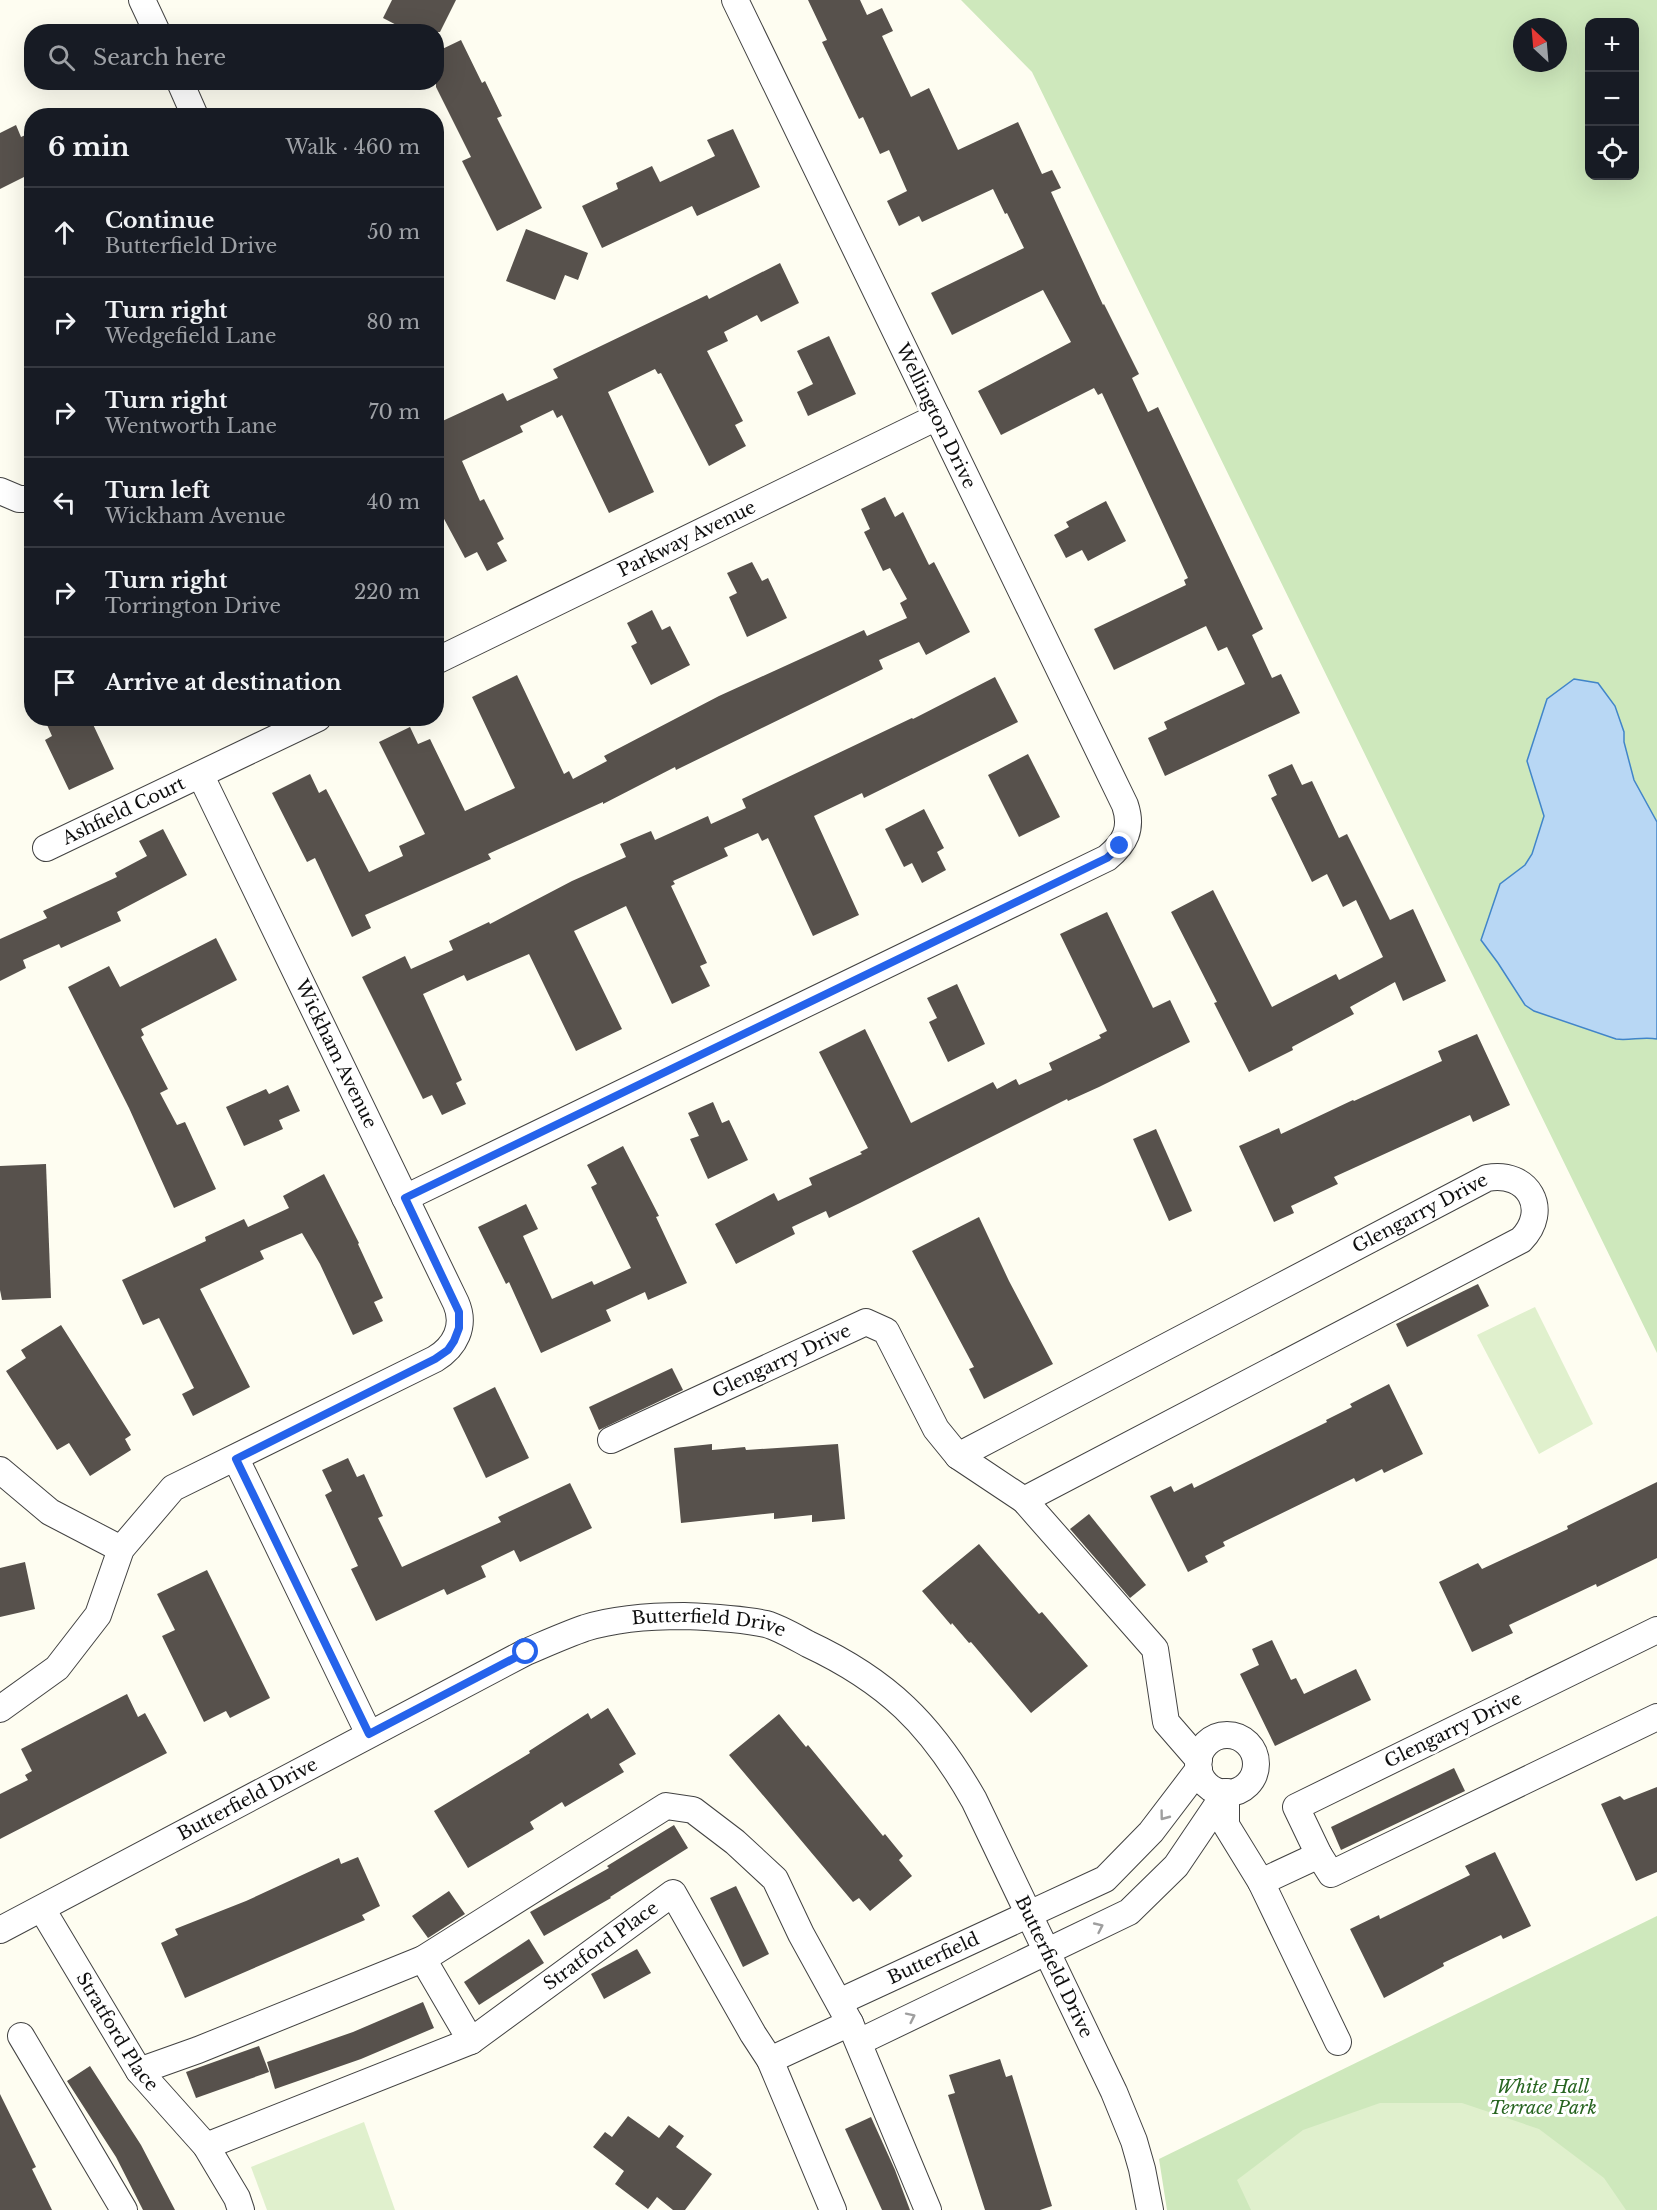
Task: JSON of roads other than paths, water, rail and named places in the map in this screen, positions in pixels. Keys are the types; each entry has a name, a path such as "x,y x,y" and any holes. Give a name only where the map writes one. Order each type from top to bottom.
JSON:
{"street":[{"path":"142,0 152,24"},
{"name":"Wellington Drive","path":"405,1198 1107,858 1124,841 1127,834 1129,821 1125,805 735,0"},
{"path":"184,90 191,108"},
{"name":"Parkway Avenue","path":"444,653 937,417"},
{"path":"0,491 24,499"},
{"path":"201,776 302,726"},
{"name":"Ashfield Court","path":"46,848 201,776"},
{"name":"Wickham Avenue","path":"201,776 458,1308 460,1317 458,1334 448,1350 435,1359 236,1459"},
{"name":"Glengarry Drive","path":"958,1456 1487,1178 1509,1177 1520,1182 1528,1190 1533,1200 1534,1222 1529,1232 1521,1240 1024,1500"},
{"name":"Glengarry Drive","path":"611,1440 866,1322 886,1331 936,1429 958,1456 1024,1500 1155,1649 1166,1722 1199,1764 1208,1785 1217,1791 1226,1792"},
{"path":"0,1709 57,1668 98,1615 121,1549 173,1488 236,1459 369,1734"},
{"path":"0,1470 50,1512 121,1549"},
{"name":"Butterfield Drive","path":"0,1930 526,1652 586,1628 654,1616 698,1617 768,1624 840,1659 873,1679 903,1704 930,1732 954,1765 974,1800 1114,2092 1134,2141 1150,2210"},
{"name":"Glengarry Drive","path":"1657,1630 1296,1807 1319,1855 1331,1874 1657,1717"},
{"path":"1028,1915 1105,1879 1151,1832 1199,1764 1202,1751 1207,1743 1224,1735 1233,1736 1250,1745 1256,1762 1255,1772 1244,1787 1226,1792 1176,1866 1130,1912 1046,1952"},
{"path":"1226,1792 1226,1825 1261,1882 1338,2042"},
{"path":"139,2071 198,2050 423,1959 666,1806 693,1810 735,1842 775,1879 801,1934 849,2022 928,2210"},
{"path":"1261,1882 1319,1855"},
{"name":"Stratford Place","path":"206,2146 471,2041 673,1893 770,2060 833,2210"},
{"name":"Stratford Place","path":"42,1909 139,2071 206,2146 237,2198 241,2210"},
{"name":"Butterfield","path":"770,2060 849,2022 1028,1915"},
{"name":"Butterfield","path":"849,2022 1046,1952"},
{"path":"423,1959 471,2041"},
{"path":"21,2036 124,2210"}],"water":[{"path":"1574,679 1598,683 1615,706 1624,732 1624,742 1634,780 1657,822 1657,1039 1616,1039 1534,1011 1525,1005 1481,940 1500,884 1525,865 1532,854 1544,816 1527,761 1547,699"}],"park label":[{"name":"White Hall Terrace Park","path":"1543,2097"}]}
